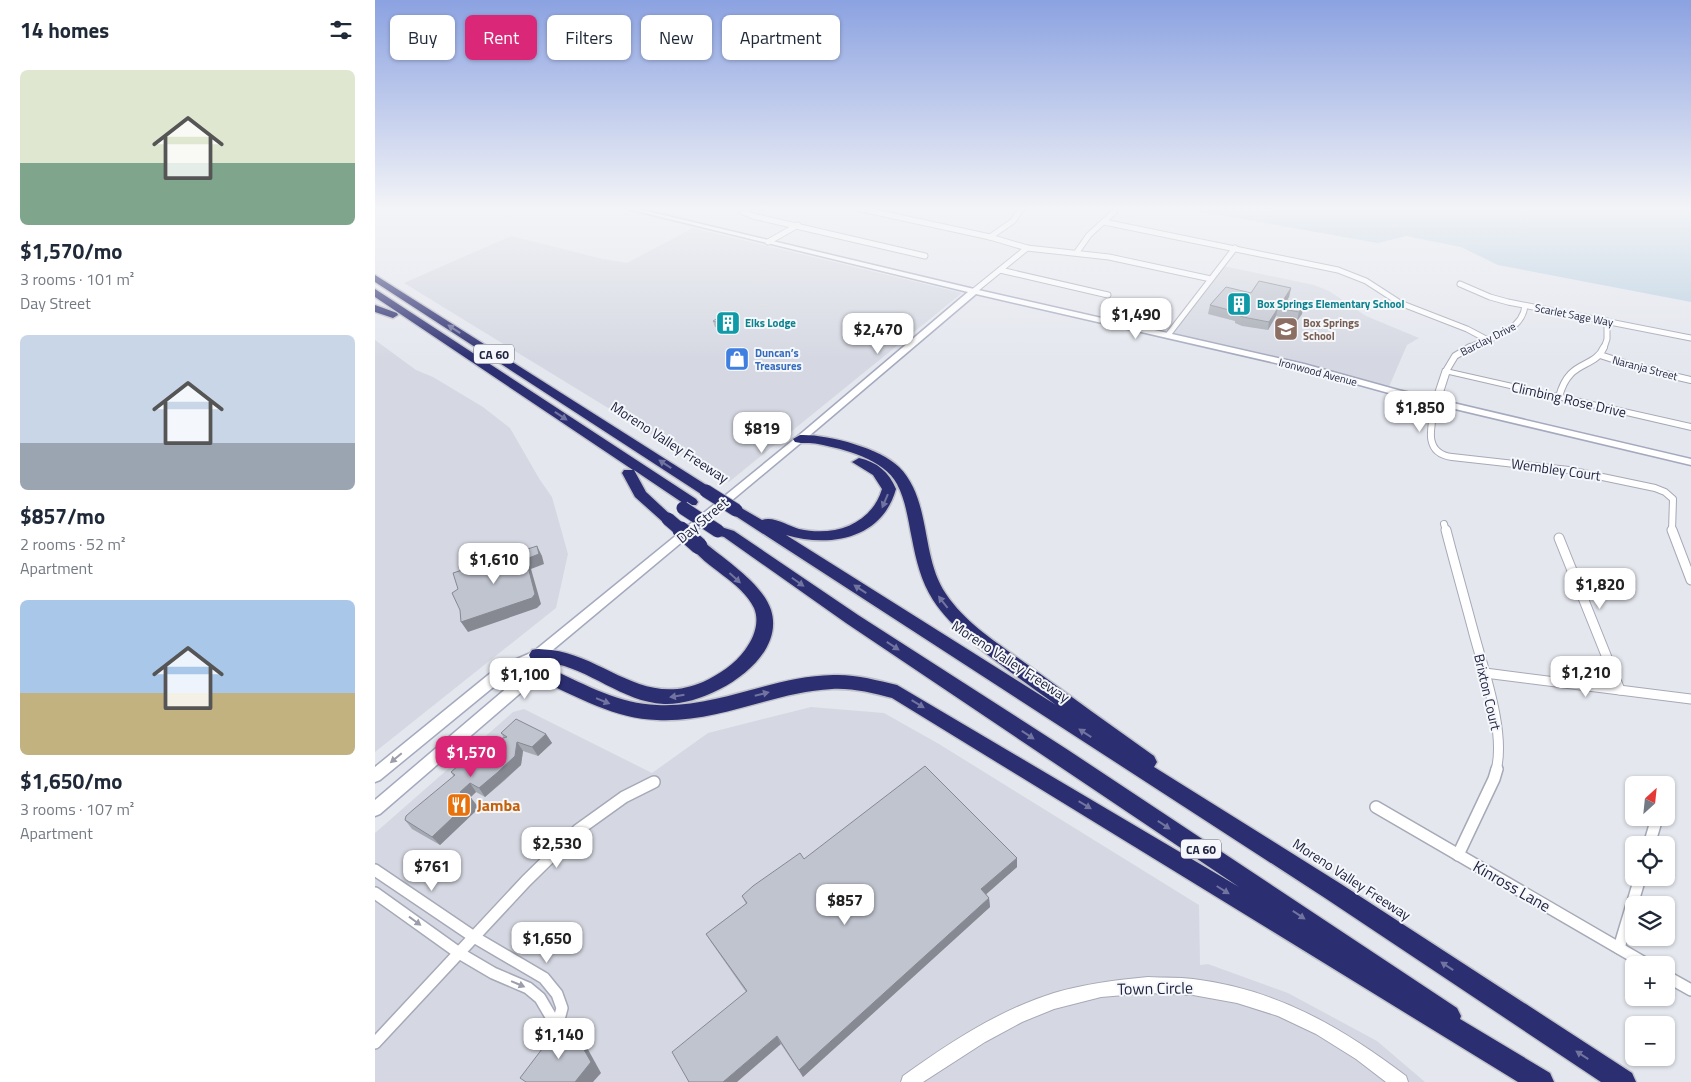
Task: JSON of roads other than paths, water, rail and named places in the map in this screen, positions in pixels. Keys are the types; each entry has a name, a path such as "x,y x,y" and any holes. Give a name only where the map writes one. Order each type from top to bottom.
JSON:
{"highway":[{"name":"Moreno Valley Freeway","path":"375,278 1333,891 1623,1082"},
{"path":"375,292 687,505"},
{"name":"CA 60","path":"375,300 393,315 629,474 687,505 852,619 1085,772 1548,1082"},
{"path":"375,308 393,315"},
{"path":"739,512 791,532 813,536 830,535 854,529 869,520 883,508 889,489 881,474 865,464 811,446 800,439"},
{"path":"800,439 818,439 871,457 894,469 905,485 910,501 925,570 939,597 953,614 986,643 1172,781 1333,891"},
{"path":"538,655 565,659 631,690 666,697 708,688 734,674 755,651 765,624 763,609 740,582 640,494 629,474"},
{"path":"538,655 546,675 614,705 657,713 694,711 797,685 817,682 856,682 877,685 897,692 1541,1082"}],"main road":[{"name":"Ironwood Avenue","path":"837,258 1304,367 1436,402 1691,462"},
{"name":"Day Street","path":"375,776 503,670 538,655 800,439 974,291"},
{"name":"Day Street","path":"375,810 520,685 538,655"}],"street":[{"name":"Day Street","path":"974,291 1014,258"},
{"path":"1116,258 1211,279"},
{"path":"1167,335 1227,258"},
{"path":"1287,258 1315,264 1366,281 1401,303 1467,329 1486,339"},
{"path":"1000,270 1108,295"},
{"name":"Scarlet Sage Way","path":"1460,284 1490,297 1525,306 1691,338"},
{"name":"Barclay Drive","path":"1440,454 1434,449 1431,439 1436,402 1446,371 1455,356 1486,339 1516,326 1524,314 1525,306"},
{"path":"1559,397 1562,383 1566,376 1600,354 1606,344 1607,321"},
{"name":"Naranja Street","path":"1600,354 1640,368 1691,380"},
{"name":"Climbing Rose Drive","path":"1446,371 1691,427"},
{"name":"Wembley Court","path":"1440,454 1459,458 1577,470 1655,489 1669,495 1673,499 1672,534 1691,580"},
{"name":"Brixton Court","path":"1444,524 1485,673 1498,734 1499,760 1494,779 1458,855"},
{"path":"1559,538 1620,690"},
{"path":"1485,673 1691,699"},
{"path":"375,1043 526,881 577,830 624,797 654,782"},
{"name":"Kinross Lane","path":"1376,807 1632,956"},
{"path":"375,870 474,937 544,978 557,994 562,1008 557,1027 540,998 528,988 493,974 459,953 375,893"},
{"path":"1619,948 1638,886"},
{"path":"1675,981 1691,990"},
{"name":"Town Circle","path":"909,1082 979,1036 1044,1005 1077,995 1107,989 1158,984 1224,991 1258,1000 1291,1012 1351,1044 1400,1082"}],"place":[{"name":"Box Springs Elementary School","path":"1239,304"},
{"name":"Elks Lodge","path":"728,323"},
{"name":"Box Springs School","path":"1286,329"},
{"name":"Duncan’s Treasures","path":"737,359"},
{"name":"Jamba","path":"459,805"}]}
